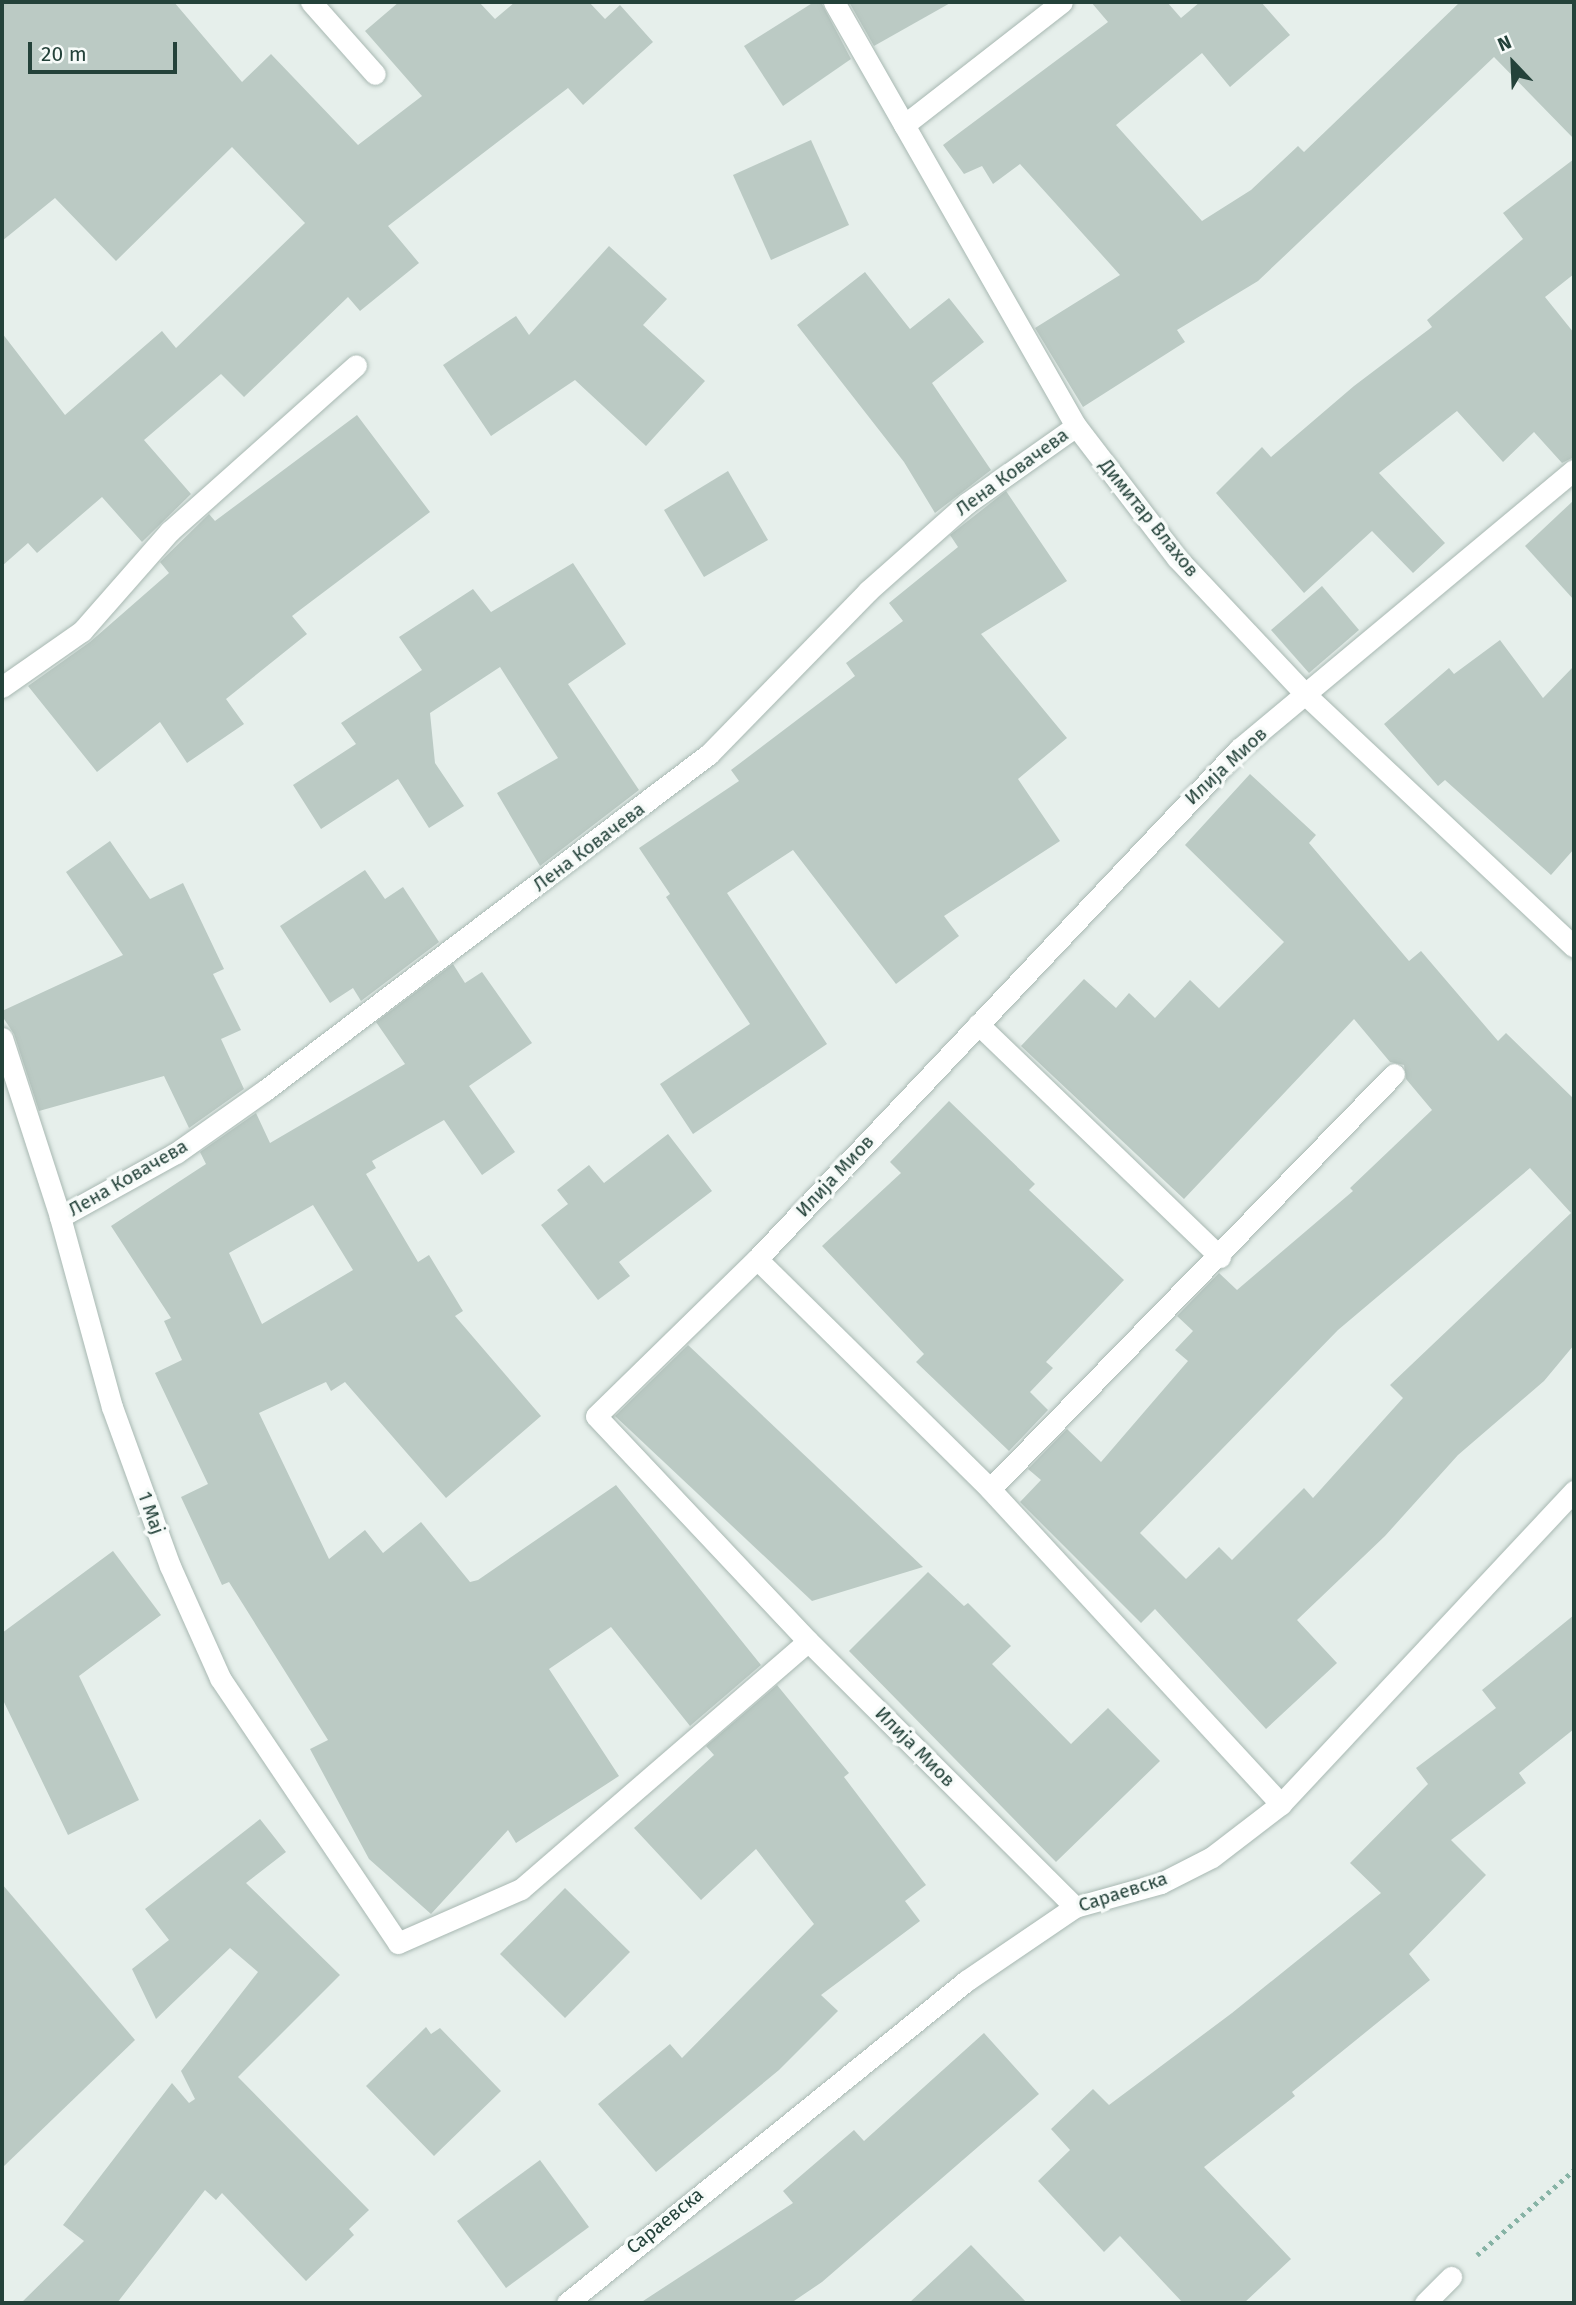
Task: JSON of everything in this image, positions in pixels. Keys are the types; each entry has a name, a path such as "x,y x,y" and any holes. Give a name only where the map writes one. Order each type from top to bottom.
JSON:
{"street":[{"path":"310,2 375,74"},
{"name":"Димитар Влахов","path":"834,2 1076,426 1177,558 1307,696 1574,947"},
{"path":"904,125 1062,2"},
{"path":"2,687 82,631 170,531 356,365"},
{"name":"Лена Ковачева","path":"60,1217 176,1153 264,1091 709,754 868,591 967,503 1076,426"},
{"name":"Илија Миов","path":"1075,1907 808,1641 596,1416 757,1259 1238,749 1307,696 1574,470"},
{"path":"978,1024 1220,1257"},
{"name":"1 Мај","path":"2,1038 60,1217 112,1407 170,1566 220,1678 398,1943 521,1889 808,1641"},
{"path":"990,1489 1220,1257 1394,1074"},
{"path":"757,1259 990,1489 1280,1804"},
{"name":"Сараевска","path":"567,2303 966,1981 1075,1907 1161,1883 1212,1857 1280,1804 1574,1491"},
{"path":"1425,2303 1451,2277"}],"path":[{"path":"1451,2277 1574,2170"}],"building":[{"path":"2,2 174,2 242,82 271,54 358,145 422,96 365,31 399,2 479,2 495,19 515,2 589,2 605,19 620,5 653,42 583,105 568,88 388,226 419,263 360,311 348,297 244,397 221,374 144,440 191,494 142,542 102,497 37,553 28,543 2,566 2,333 65,415 162,331 176,348 305,223 232,147 116,261 55,198 2,241"},
{"path":"814,2 821,2 851,59 783,106 744,46"},
{"path":"849,2 952,2 874,46"},
{"path":"1091,2 1167,2 1181,18 1200,2 1261,2 1290,35 1230,87 1202,53 1116,125 1202,221 1251,190 1298,146 1304,152 1460,2 1574,2 1574,139 1494,57 1258,281 1177,330 1185,342 1083,407 1035,328 1120,275 1020,164 993,184 982,166 964,174 943,145 1108,22"},
{"path":"811,140 849,225 771,260 733,175"},
{"path":"1574,159 1574,274 1545,297 1574,333 1574,457 1562,463 1534,432 1503,462 1457,411 1379,473 1445,543 1413,573 1372,531 1304,593 1216,493 1262,447 1271,457 1354,386 1432,327 1427,320 1523,239 1503,213"},
{"path":"609,246 667,299 643,325 705,381 646,446 575,380 491,436 443,365 516,316 529,335"},
{"path":"865,272 910,329 949,298 984,342 932,383 991,470 935,513 904,462 797,325"},
{"path":"357,415 430,512 292,616 307,634 226,699 244,724 187,763 160,722 97,772 28,686 90,642 169,573 160,562 209,514 215,521"},
{"path":"728,471 768,540 704,577 664,510"},
{"path":"1006,491 1067,581 981,634 1067,738 1018,779 1060,841 944,916 959,936 896,984 793,850 727,893 827,1044 693,1134 660,1084 750,1024 666,897 670,894 639,848 739,781 731,770 855,676 846,663 903,621 889,603 958,547 950,535"},
{"path":"1574,500 1574,600 1525,546"},
{"path":"573,563 626,644 568,684 639,790 540,866 497,793 558,758 500,667 430,713 435,763 464,806 429,828 398,779 321,829 293,785 356,744 341,723 422,670 399,637 473,589 491,612"},
{"path":"1322,586 1359,630 1309,673 1271,630"},
{"path":"1500,640 1543,698 1574,666 1574,849 1551,875 1445,780 1438,786 1384,724 1449,668 1454,674"},
{"path":"1250,774 1316,835 1309,843 1409,961 1421,951 1498,1041 1506,1033 1574,1099 1574,1345 1544,1381 1458,1455 1385,1536 1297,1620 1337,1663 1266,1729 1155,1609 1141,1623 1020,1502 1041,1480 1028,1469 1067,1429 1101,1462 1188,1361 1175,1350 1193,1331 1177,1316 1219,1273 1237,1290 1353,1191 1350,1188 1432,1110 1406,1079 1404,1065 1390,1062 1354,1019 1184,1199 1021,1046 1084,979 1116,1008 1129,993 1155,1018 1190,980 1219,1008 1284,942 1185,845","holes":["1530,1168 1571,1213 1390,1385 1403,1398 1313,1498 1304,1488 1232,1560 1219,1547 1186,1579 1140,1533 1338,1330"]},
{"path":"110,841 150,899 183,883 224,969 213,974 241,1030 221,1039 244,1089 189,1128 164,1076 39,1111 14,1034 2,1016 2,1011 123,955 66,872"},
{"path":"365,870 385,899 403,887 439,942 361,1001 353,988 330,1003 280,926"},
{"path":"453,964 465,983 482,972 532,1043 469,1086 515,1152 482,1175 444,1120 372,1161 376,1168 366,1174 418,1262 429,1255 463,1311 455,1316 541,1416 446,1498 345,1382 331,1391 326,1382 259,1413 329,1559 365,1530 383,1553 421,1522 470,1582 478,1580 616,1485 761,1665 690,1726 611,1627 549,1669 619,1776 516,1843 508,1830 431,1914 369,1859 310,1749 328,1740 229,1582 222,1585 181,1497 208,1484 155,1373 182,1360 164,1321 171,1318 111,1226 206,1164 200,1152 256,1113 270,1143 405,1064 376,1022","holes":["313,1205 353,1270 262,1324 229,1253"]},
{"path":"949,1101 1035,1184 1029,1190 1124,1280 1046,1362 1053,1368 1030,1392 1048,1410 1009,1451 916,1362 924,1354 822,1246 901,1173 890,1162"},
{"path":"668,1134 712,1191 619,1262 630,1276 598,1300 541,1225 568,1204 557,1190 589,1165 604,1183"},
{"path":"688,1345 923,1567 812,1601 615,1416"},
{"path":"113,1551 161,1615 79,1676 139,1800 68,1835 2,1698 2,1633"},
{"path":"928,1572 964,1606 968,1603 1011,1646 992,1664 1071,1744 1108,1708 1160,1761 1056,1862 849,1651"},
{"path":"1574,1615 1574,1729 1519,1773 1526,1783 1451,1840 1486,1875 1409,1954 1430,1980 1292,2092 1295,2096 1204,2167 1291,2259 1244,2303 1183,2303 1120,2236 1104,2252 1038,2181 1070,2150 1051,2129 1093,2089 1109,2105 1232,2013 1381,1893 1350,1863 1428,1784 1416,1768 1496,1708 1482,1690"},
{"path":"777,1685 849,1773 844,1777 926,1885 905,1901 920,1921 821,1995 838,2011 779,2070 656,2172 598,2104 670,2044 682,2058 814,1924 756,1849 701,1900 634,1828 714,1755 706,1746"},
{"path":"260,1819 286,1852 246,1883 340,1975 238,2077 369,2210 349,2229 354,2235 306,2281 222,2193 216,2200 205,2190 117,2303 21,2303 84,2241 63,2225 172,2083 189,2103 195,2099 181,2071 258,1972 230,1948 156,2019 132,1969 169,1940 145,1909"},
{"path":"2,1884 135,2040 2,2168"},
{"path":"565,1888 630,1952 565,2018 500,1954"},
{"path":"426,2027 431,2034 440,2028 501,2091 434,2156 366,2086"},
{"path":"984,2033 1039,2094 822,2282 791,2303 640,2303 793,2203 783,2191 854,2130 864,2141"},
{"path":"540,2160 589,2227 506,2288 457,2221"},
{"path":"971,2245 1027,2303 909,2303"}]}
